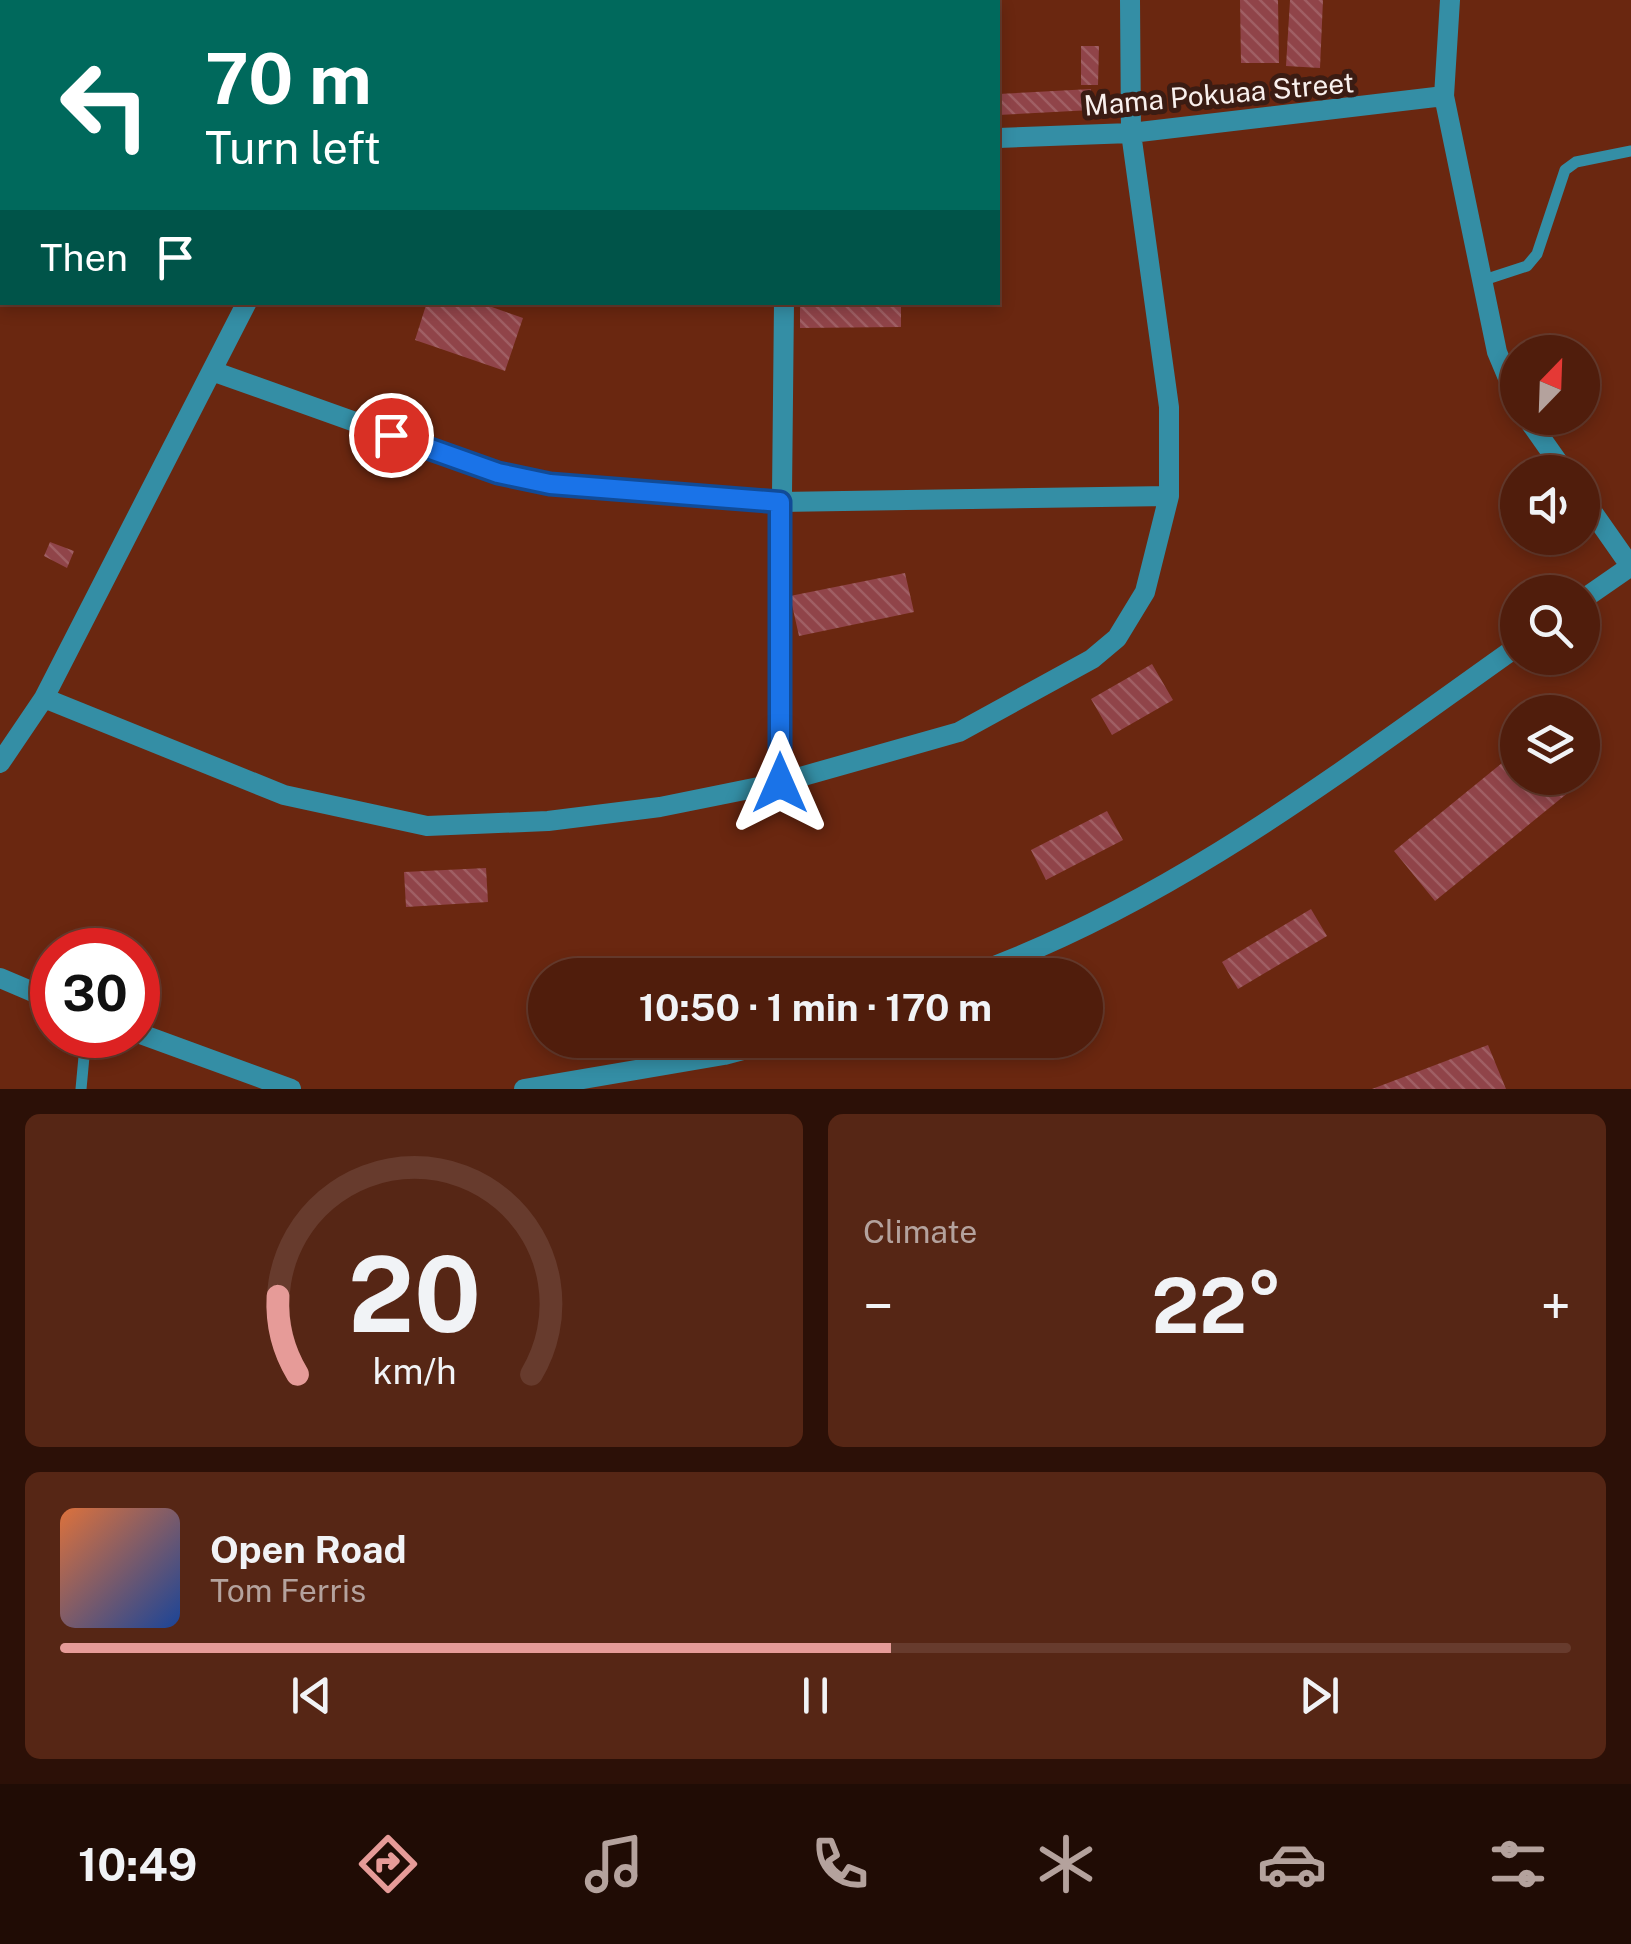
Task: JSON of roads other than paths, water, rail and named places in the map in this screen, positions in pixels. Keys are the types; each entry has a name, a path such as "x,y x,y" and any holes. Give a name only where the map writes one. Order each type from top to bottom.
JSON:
{"street":[{"path":"44,698 284,795 427,826 548,821 623,812 780,783 959,732 1092,659 1117,638 1145,592 1168,496 1169,407 1131,133 1130,0"},
{"path":"1450,0 1444,96 1500,359"},
{"name":"Mama Pokuaa Street","path":"1000,138 1131,133 1444,96"},
{"path":"0,764 44,698 245,305"},
{"path":"780,783 784,305"},
{"path":"212,371 498,473 550,484 780,502 1168,496"},
{"path":"1600,522 1631,566 1600,588"},
{"path":"1016,958 1196,868 1500,658"},
{"path":"0,978 30,991"},
{"path":"160,1041 291,1089"},
{"path":"524,1089 706,1058"}],"lane":[{"path":"1484,280 1527,266 1537,254 1565,170 1576,162 1631,151"},
{"path":"81,1089 84,1058"}]}
